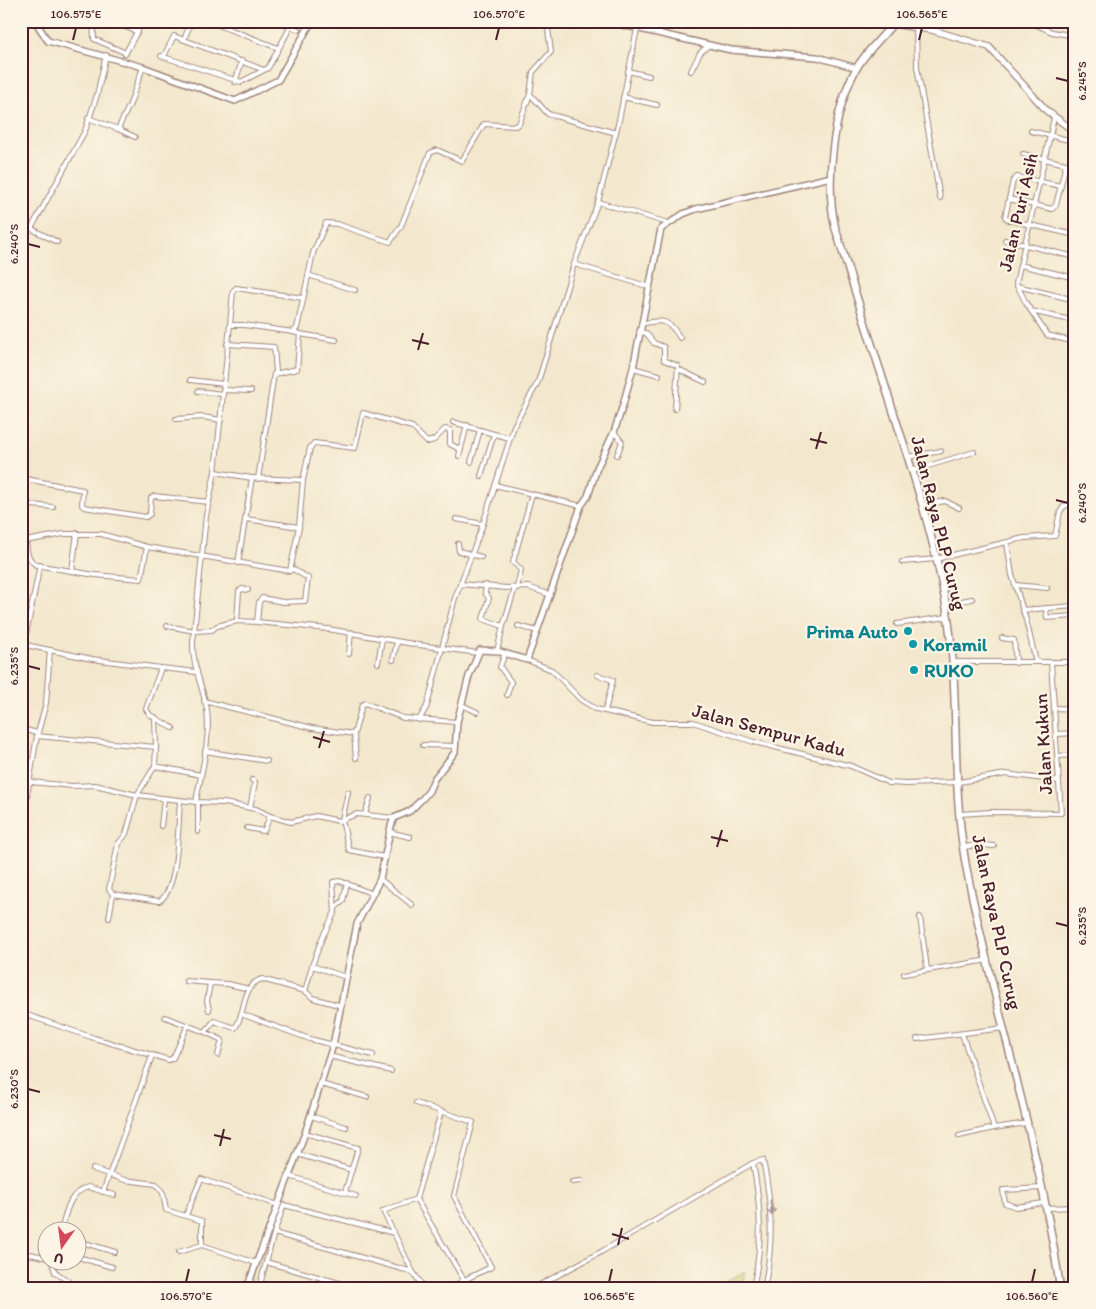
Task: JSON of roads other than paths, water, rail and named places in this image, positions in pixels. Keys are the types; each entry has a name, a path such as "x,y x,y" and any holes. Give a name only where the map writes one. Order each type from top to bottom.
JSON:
{"main road":[{"path":"894,23 977,42 989,47 1054,118 1075,132"},
{"name":"Jalan Raya PLP Curug","path":"894,23 857,68 841,112 831,176 830,199 835,227 922,505 946,604 952,662 963,847 1041,1188 1060,1288"}],"street":[{"path":"35,21 48,41 106,55 143,67 231,101 240,101 278,80 312,21"},
{"path":"93,21 94,39 126,54 143,21"},
{"path":"110,21 138,32"},
{"path":"184,40 191,21"},
{"path":"208,21 278,48"},
{"path":"225,28 228,21"},
{"path":"278,21 299,30"},
{"path":"293,332 297,328 300,318 316,246 326,223 337,224 387,242 394,240 430,152 437,150 462,161 484,124 515,126 519,124 530,94 532,72 551,52 546,21"},
{"path":"606,21 731,50 817,57 857,68"},
{"path":"1028,21 1052,32 1075,36"},
{"path":"1062,21 1075,24"},
{"path":"264,70 173,36 163,56 235,82 241,82 264,70 269,67 291,26"},
{"path":"916,27 917,67 940,198"},
{"path":"419,720 427,706 460,584 483,524 510,438 538,382 574,264 598,202 616,133 637,29"},
{"path":"691,71 700,53 709,45"},
{"path":"57,242 32,229 32,227 49,194 68,165 85,131 97,95 106,55"},
{"path":"235,82 242,61"},
{"path":"118,129 130,104 143,67"},
{"path":"628,71 649,76"},
{"path":"530,94 548,114 616,133"},
{"path":"623,97 657,105"},
{"path":"88,118 135,136"},
{"name":"Jalan Puri Asih","path":"1054,118 1038,181 1017,286 1031,312 1049,336 1075,342"},
{"path":"1030,132 1073,141"},
{"path":"1009,199 1054,208 1061,186 1066,164 1023,154"},
{"path":"21,781 72,786 95,785 164,799 224,803 250,808 291,822 316,816 335,821 357,814 394,818 410,811 423,798 434,779 453,757 456,746 457,722 468,676 480,650 497,651 527,660 581,506 588,496 597,468 614,432 633,368 659,234 668,223 689,211 717,202 831,176"},
{"path":"1061,186 1017,177 1013,181 1006,219 1075,235"},
{"path":"598,202 668,223"},
{"path":"1005,240 1075,257"},
{"path":"574,264 650,287"},
{"path":"1020,265 1075,278"},
{"path":"308,276 355,290"},
{"path":"1017,286 1075,300"},
{"path":"198,832 197,802 205,750 207,708 192,653 202,557 215,472 233,291 236,288 303,298"},
{"path":"1031,312 1075,321"},
{"path":"641,324 664,321 674,327 680,338"},
{"path":"230,325 244,325 336,340"},
{"path":"639,332 646,333 653,342 664,347 664,360 677,364 675,409"},
{"path":"276,372 296,370 300,334"},
{"path":"227,344 274,347 276,372 269,394 258,479"},
{"path":"633,368 659,375"},
{"path":"678,369 705,382"},
{"path":"190,380 224,384"},
{"path":"198,392 251,391"},
{"path":"25,541 64,534 101,534 147,547 289,571 299,527 304,480 310,448 314,442 355,448 362,413 412,427 427,442 434,440 446,429 452,432 450,444 461,450"},
{"path":"176,418 203,417 220,420"},
{"path":"453,422 510,438"},
{"path":"459,456 467,425"},
{"path":"470,462 480,430"},
{"path":"614,432 622,442 617,455"},
{"path":"481,476 494,434"},
{"path":"908,457 941,451"},
{"path":"912,471 974,452"},
{"path":"215,472 258,479 304,480"},
{"path":"21,478 83,490 82,505 84,506 146,517 150,514 152,498 154,496 209,502"},
{"path":"238,563 252,478"},
{"path":"495,485 581,506"},
{"path":"497,651 521,570 513,562 532,494"},
{"path":"922,505 945,501 959,508"},
{"path":"21,504 53,507"},
{"path":"27,504 23,533 26,551 30,560 40,565 72,571 141,579 147,547"},
{"path":"902,562 936,559 1024,538 1054,536 1061,510 1064,506 1075,504"},
{"path":"246,519 299,527"},
{"path":"456,519 483,524"},
{"path":"72,571 77,533"},
{"path":"1007,543 1015,584 1036,662"},
{"path":"458,544 457,550 481,557"},
{"path":"40,565 23,644 161,668 196,672"},
{"path":"257,622 259,602 262,598 283,602 305,602 308,578 291,568"},
{"path":"460,584 528,587 551,595"},
{"path":"1015,584 1047,588"},
{"path":"486,585 485,594 489,598 483,619 503,626"},
{"path":"237,621 239,592 242,589 248,590"},
{"path":"946,604 972,599"},
{"path":"1022,610 1075,606"},
{"path":"1046,608 1048,618 1074,616 1075,627"},
{"path":"896,624 947,617"},
{"path":"167,626 195,631 212,630 217,626 237,621 257,622 351,632 397,642 478,653"},
{"path":"518,626 538,631"},
{"path":"349,654 351,632"},
{"path":"1002,638 1014,640 1016,662"},
{"path":"378,663 382,639"},
{"path":"394,660 397,642"},
{"path":"21,831 32,760 46,703 50,650"},
{"path":"504,653 500,667 512,682 507,695"},
{"name":"Jalan Sempur Kadu","path":"527,660 552,670 587,704 605,711 653,722 693,722 754,742 850,766 889,782 906,784 959,782 1006,774 1059,781"},
{"path":"952,662 1075,662"},
{"name":"Jalan Kukun","path":"960,814 991,812 1060,814 1057,734 1051,662"},
{"path":"161,668 146,709 150,715 173,728"},
{"path":"597,675 613,680 605,711"},
{"path":"204,701 312,728 354,734"},
{"path":"356,758 354,734 362,705 365,704 403,718 457,722"},
{"path":"462,705 477,712"},
{"path":"1055,708 1075,709"},
{"path":"155,717 156,748 154,766 137,795 126,834 118,844 109,889 114,894 159,901 164,897 173,875 180,801"},
{"path":"21,729 38,734 156,748"},
{"path":"1057,734 1075,733"},
{"path":"423,745 456,746"},
{"path":"205,750 267,761"},
{"path":"1058,756 1075,756"},
{"path":"154,766 201,775"},
{"path":"250,808 255,786 255,782 252,780"},
{"path":"348,792 342,820 349,850 384,857"},
{"path":"365,814 370,798"},
{"path":"161,826 164,799"},
{"path":"247,828 264,831 270,816"},
{"path":"247,1288 321,1084 342,1006 357,924 380,879 394,818"},
{"path":"390,832 410,837"},
{"path":"963,847 982,844 994,846"},
{"path":"380,879 412,905"},
{"path":"305,991 312,966 336,906 333,882 337,880 347,883 373,894"},
{"path":"336,906 343,901 347,883"},
{"path":"110,918 114,894"},
{"path":"920,917 927,969"},
{"path":"904,974 988,960"},
{"path":"312,966 346,977"},
{"path":"205,1032 214,1021 236,1028 249,989 262,979 305,991 313,998 342,1006"},
{"path":"186,980 228,984 249,989"},
{"path":"209,1010 207,1001 210,983"},
{"path":"21,1014 169,1060 173,1058 188,1026"},
{"path":"241,1014 333,1045 373,1055"},
{"path":"166,1017 222,1040 218,1055"},
{"path":"916,1039 1004,1028"},
{"path":"962,1034 994,1128"},
{"path":"103,1192 152,1056"},
{"path":"329,1056 391,1071"},
{"path":"321,1084 367,1097"},
{"path":"416,1103 473,1122 454,1196 491,1267 450,1288"},
{"path":"441,1112 416,1199 464,1280"},
{"path":"310,1116 346,1127"},
{"path":"959,1136 1026,1123"},
{"path":"305,1132 358,1148 345,1192"},
{"path":"296,1154 352,1170"},
{"path":"534,1288 601,1252 753,1163 763,1160 771,1199 772,1221 772,1247 764,1288"},
{"path":"753,1163 760,1200 761,1221 761,1246 753,1288"},
{"path":"93,1169 132,1181 156,1184 163,1193 166,1210 202,1221 200,1230 202,1245"},
{"path":"289,1176 356,1196"},
{"path":"186,1215 201,1179 278,1205"},
{"path":"572,1182 581,1181"},
{"path":"64,1222 70,1200 85,1187 114,1195"},
{"path":"1041,1188 1003,1190 1005,1203 1016,1207 1044,1205 1075,1207"},
{"path":"416,1199 383,1211 413,1272 424,1288"},
{"path":"259,1288 274,1232 284,1205 394,1233"},
{"path":"274,1232 413,1272"},
{"path":"88,1244 115,1252"},
{"path":"179,1252 202,1245 256,1264"},
{"path":"22,1260 30,1254 38,1256"},
{"path":"88,1260 112,1267"},
{"path":"266,1262 357,1288"},
{"path":"55,1272 71,1283"}],"place":[{"name":"Prima Auto","path":"908,631"},
{"name":"Koramil","path":"913,644"},
{"name":"RUKO","path":"914,670"}]}
